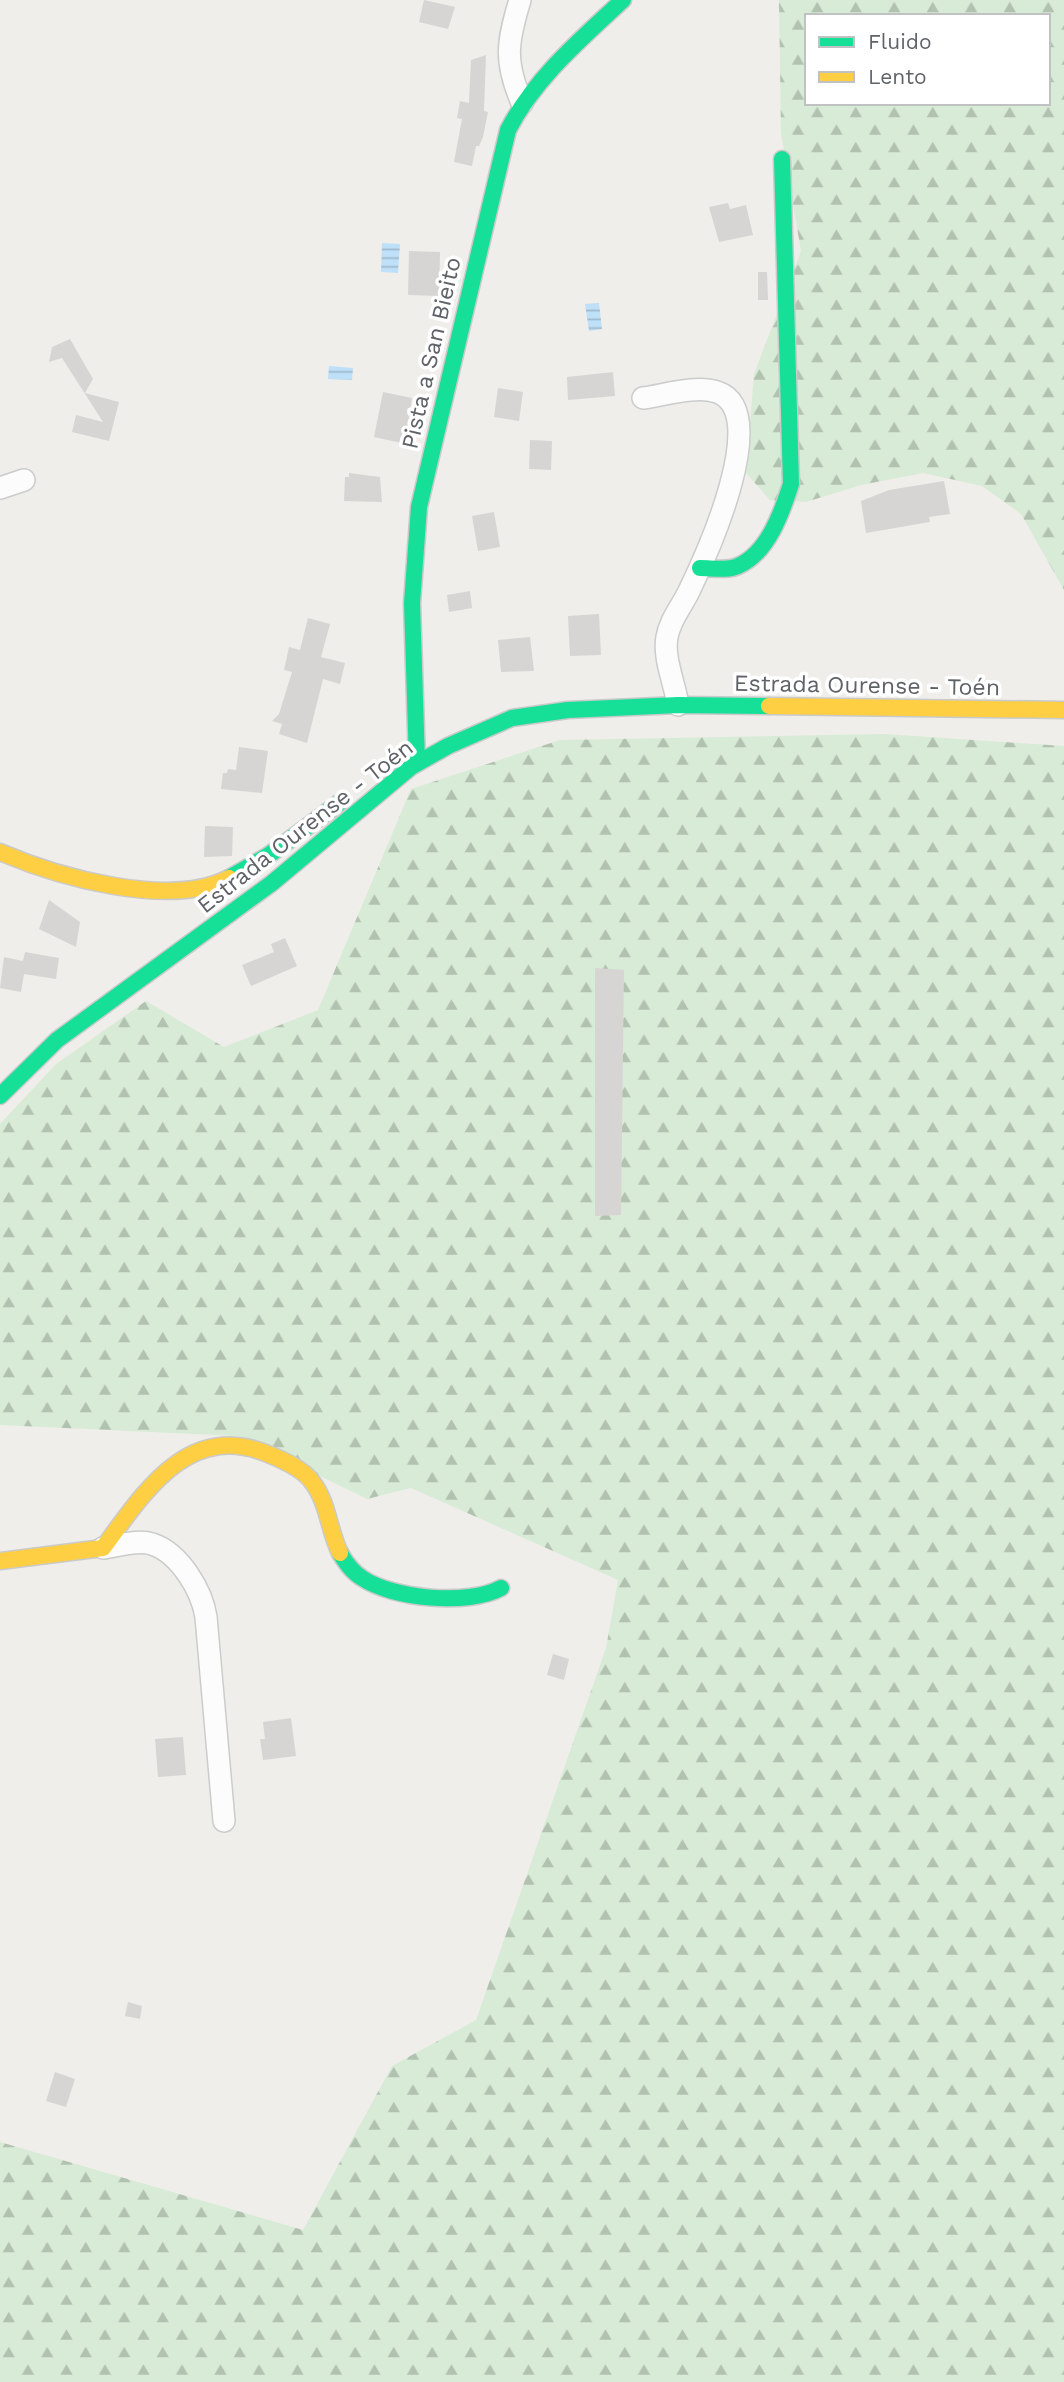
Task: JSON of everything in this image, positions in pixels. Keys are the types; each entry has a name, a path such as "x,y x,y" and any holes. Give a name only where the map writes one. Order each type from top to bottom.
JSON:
{"street":[{"path":"520,0 510,34 508,62 522,103"},
{"name":"Pista a San Bieito","path":"414,765 412,583 419,507 508,130 522,103 563,57 623,0"},
{"path":"700,568 732,567 746,561 779,518 791,484 782,159"},
{"path":"643,398 709,391 724,396 735,411 741,444 700,568 666,639 678,705"},
{"path":"0,488 24,480"},
{"name":"Estrada Ourense - Toén","path":"0,1096 57,1040 272,883 414,765 512,718 568,710 678,705 1064,710"},
{"path":"366,782 414,765"},
{"path":"0,852 52,872 113,884 151,888 206,887 257,863 351,794"},
{"path":"103,1548 148,1489 171,1466 203,1448 240,1442 269,1453 312,1481 342,1556 360,1577 398,1591 466,1601 478,1600 501,1588"},
{"path":"0,1561 137,1542 153,1544 180,1567 201,1596 206,1617 224,1821"}],"green space":[{"path":"779,0 1064,0 1064,590 1021,514 982,486 923,473 861,485 806,502 770,500 746,473 754,374 801,251 781,133"},
{"path":"885,734 1064,746 1064,2382 0,2382 0,2142 303,2230 392,2066 476,2020 606,1648 618,1580 411,1488 367,1499 238,1436 0,1425 0,1124 56,1064 146,1001 224,1047 318,1010 411,789 560,740"}],"water":[{"path":"382,243 400,244 398,273 381,272"},
{"path":"599,303 602,329 589,331 585,304"},
{"path":"329,366 353,368 352,380 328,379"}],"building":[{"path":"424,0 455,7 448,29 419,22"},
{"path":"486,55 484,111 488,112 483,137 479,146 476,146 472,166 454,162 462,119 457,118 460,101 469,103 471,60"},
{"path":"728,203 730,209 746,205 753,235 719,242 709,207"},
{"path":"409,251 440,252 439,296 408,295"},
{"path":"758,272 767,272 768,300 758,300"},
{"path":"70,339 93,379 85,393 119,402 109,441 72,432 76,415 103,422 62,358 49,362 52,347"},
{"path":"613,372 615,396 568,400 567,377"},
{"path":"498,388 523,392 519,421 494,417"},
{"path":"383,392 412,398 406,444 374,437"},
{"path":"530,440 552,441 551,470 529,469"},
{"path":"349,473 380,477 382,502 344,501 345,477 349,477"},
{"path":"944,481 950,514 929,517 930,522 866,533 861,501 889,490"},
{"path":"494,512 500,547 478,551 472,516"},
{"path":"470,591 472,608 449,612 447,595"},
{"path":"599,614 601,655 570,656 568,616"},
{"path":"308,618 330,624 321,657 345,663 340,684 323,679 307,743 279,734 282,724 272,721 279,714 292,672 284,670 289,647 300,650"},
{"path":"530,637 534,671 501,672 498,640"},
{"path":"239,747 268,751 262,793 221,789 223,773 227,773 228,769 236,770"},
{"path":"205,826 233,827 232,856 204,857"},
{"path":"49,900 80,922 76,947 39,929"},
{"path":"285,938 297,966 251,986 242,965 274,952 271,944"},
{"path":"25,952 59,958 56,979 24,974 21,992 0,988 4,957 23,961"},
{"path":"595,968 624,970 621,1215 595,1216"},
{"path":"553,1654 569,1659 564,1680 547,1675"},
{"path":"291,1718 296,1756 263,1760 260,1739 265,1739 263,1722"},
{"path":"183,1737 186,1775 158,1777 155,1739"},
{"path":"128,2002 142,2006 140,2019 125,2016"},
{"path":"55,2072 75,2079 66,2107 46,2101"}],"traffic: fast":[{"path":"417,763 412,603 419,507 508,130 531,93 545,77 623,0"},
{"path":"700,568 734,568 758,552 772,531 791,484 782,159"},
{"path":"0,1096 57,1040 272,883 411,767 448,746 512,718 568,710 678,705 769,706"},
{"path":"229,878 269,855 339,803"},
{"path":"340,1553 355,1573 392,1591 431,1598 451,1598 487,1594 501,1588"}],"traffic: slow":[{"path":"769,706 1064,710"},
{"path":"0,852 82,879 146,890 176,891 205,887 229,878"},
{"path":"0,1561 103,1548 135,1505 172,1467 192,1454 215,1447 240,1446 268,1454 304,1473 322,1499 340,1553"}]}
